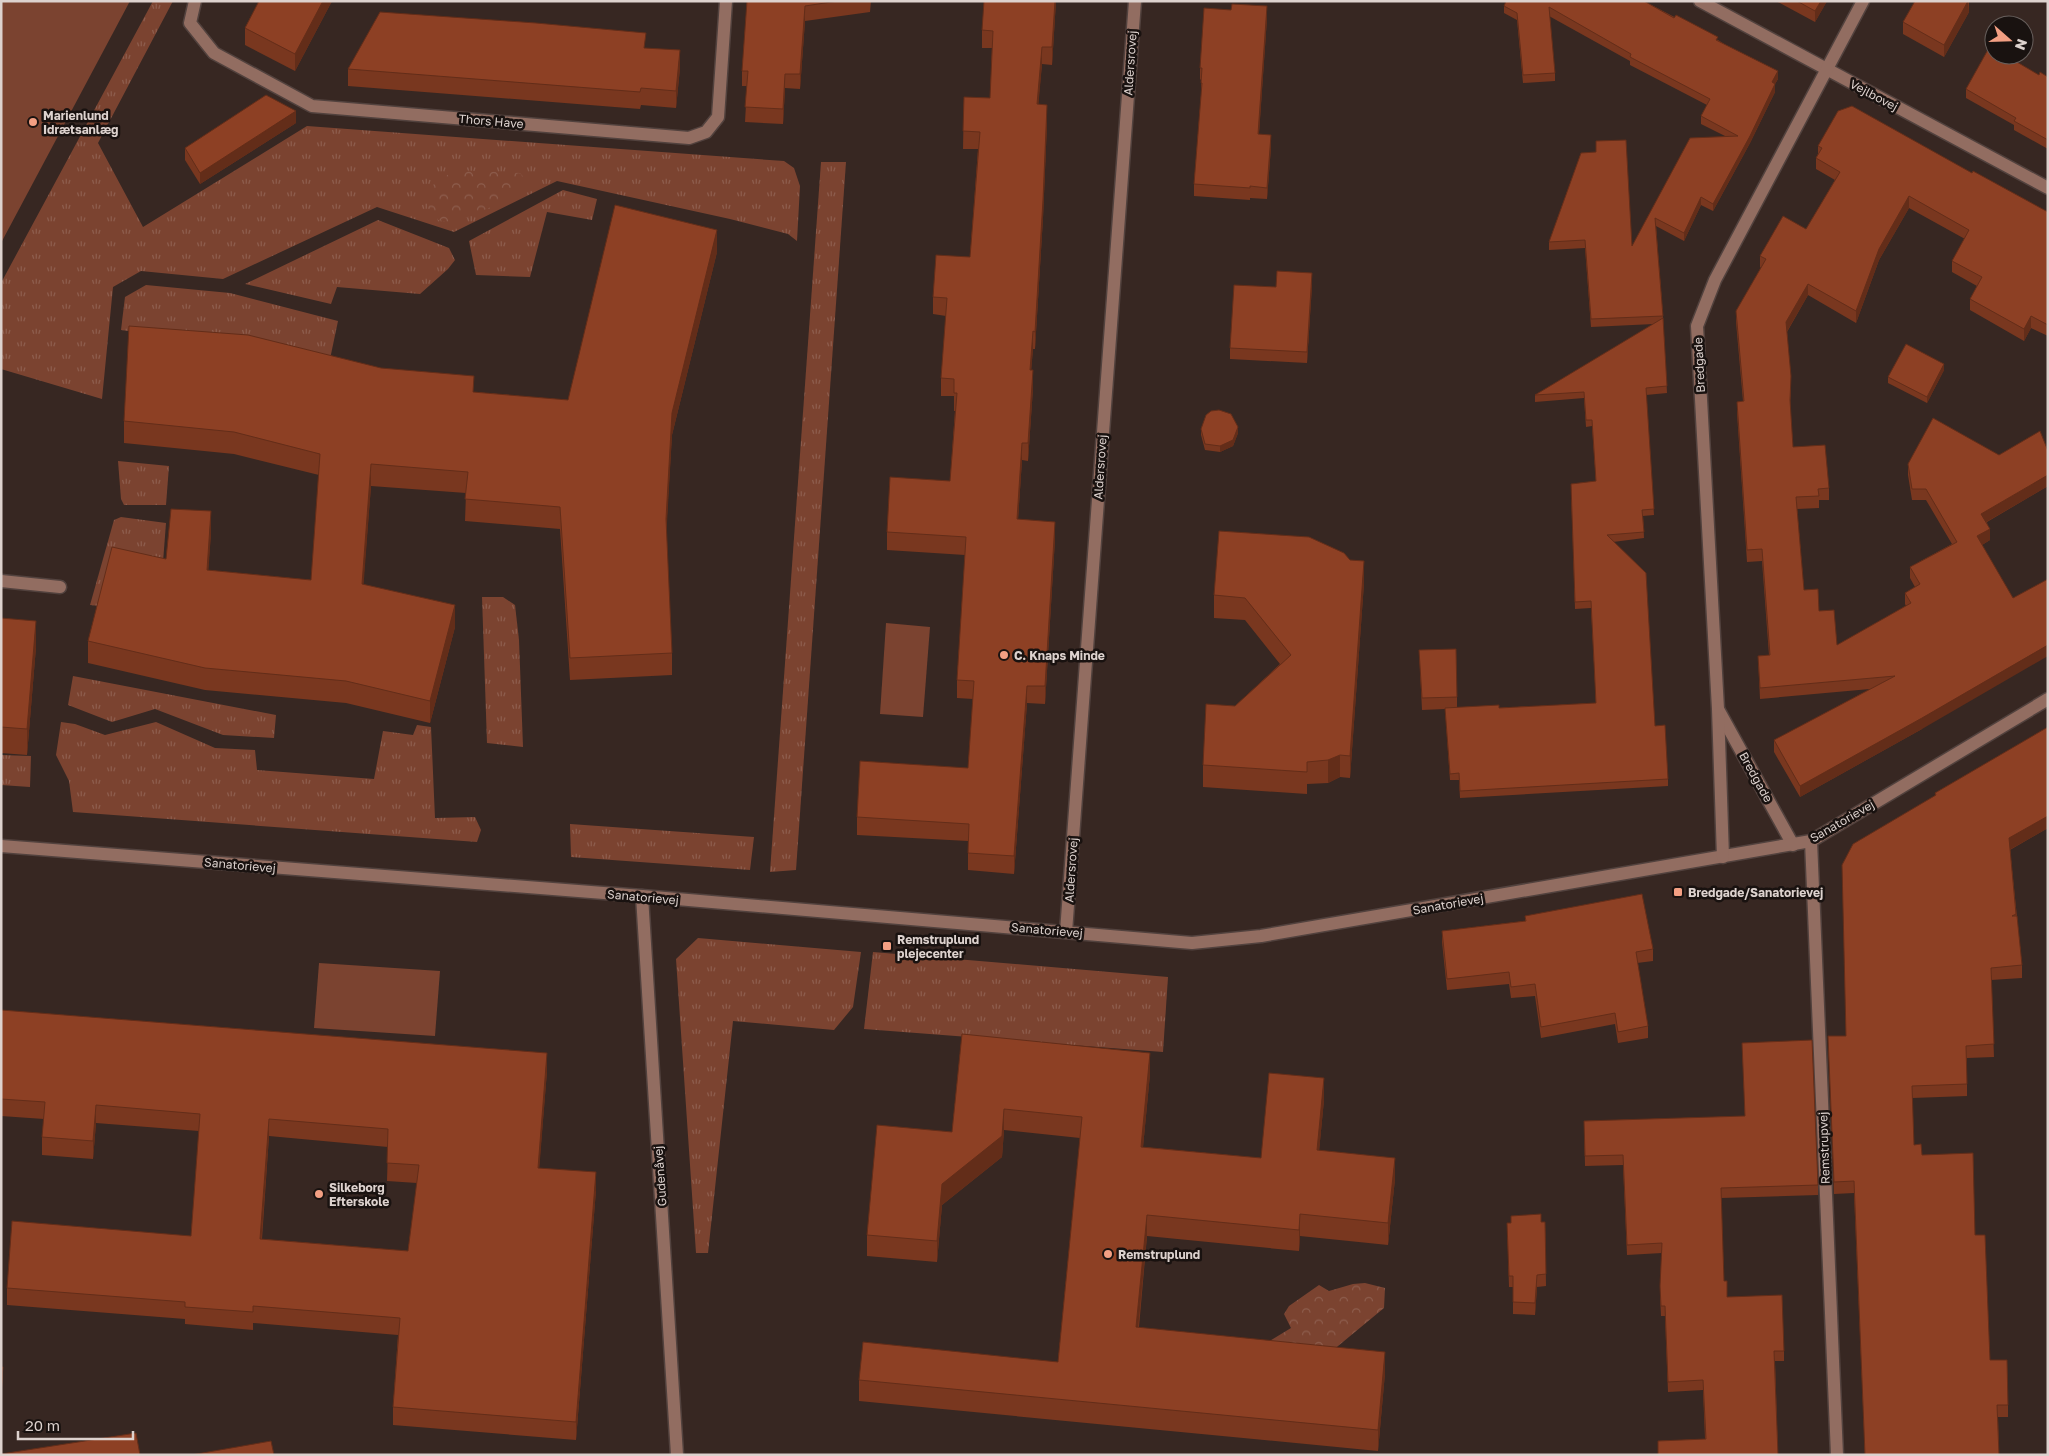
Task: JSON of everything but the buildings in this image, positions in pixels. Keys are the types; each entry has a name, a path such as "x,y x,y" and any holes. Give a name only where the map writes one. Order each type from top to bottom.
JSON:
{"street":[{"name":"Thors Have","path":"195,1 190,23 214,54 312,106 689,138 706,132 718,117 726,1"},
{"name":"Aldersrovej","path":"1066,932 1135,1"},
{"name":"Vejlbovej","path":"1700,1 2048,188"},
{"name":"Bredgade","path":"1723,858 1718,709 1697,326 1715,280 1863,1"},
{"path":"1,581 60,587"},
{"name":"Sanatorievej","path":"1,846 642,896 1192,943 1251,937 1723,858 1811,841 2048,699"},
{"name":"Bredgade","path":"1718,709 1793,844"},
{"name":"Remstrupvej","path":"1811,841 1837,1455"},
{"name":"Gudenåvej","path":"642,896 677,1455"}],"green space":[{"name":"Marienlund Idrætsanlæg","path":"1,1 130,1 1,243"},
{"path":"153,1 173,1 98,143 143,227 307,126 784,161 794,168 800,186 797,241 788,234 730,219 557,181 454,232 377,207 223,279 141,271 113,287 102,399 1,369 1,283"},
{"path":"821,162 846,162 796,870 770,872"},
{"path":"455,170 520,173 526,180 508,200 453,223 438,220 429,206 433,185"},
{"path":"563,190 597,199 592,220 547,212 530,277 476,275 469,241"},
{"path":"378,220 449,248 455,260 448,269 420,294 337,287 331,304 245,284"},
{"path":"146,285 230,293 338,321 330,359 121,330 125,297"},
{"path":"118,461 169,466 166,505 124,505 121,499"},
{"path":"121,517 166,523 163,562 99,606 90,605 114,520"},
{"path":"482,597 503,597 515,605 519,640 523,747 487,743"},
{"path":"886,623 930,627 923,717 880,714"},
{"path":"73,676 276,715 274,738 223,735 155,709 112,722 68,705"},
{"path":"61,722 75,724 105,735 156,722 215,748 255,750 257,770 374,779 383,731 413,735 417,725 431,727 435,818 475,817 481,830 477,842 73,812 69,781 56,755"},
{"path":"1,755 31,756 30,787 1,785"},
{"path":"570,824 754,837 750,870 571,857"},
{"path":"698,938 861,952 853,1007 834,1030 733,1021 708,1253 696,1253 676,959"},
{"path":"873,952 1168,977 1163,1052 864,1029"},
{"path":"319,963 440,971 435,1036 314,1028"},
{"path":"1365,1283 1385,1288 1384,1308 1332,1351 1268,1342 1291,1328 1284,1314 1289,1306 1319,1285 1329,1291 1353,1284"}],"place":[{"name":"Marienlund Idrætsanlæg","path":"33,122"},
{"name":"C. Knaps Minde","path":"1004,655"},
{"name":"Bredgade/Sanatorievej","path":"1678,892"},
{"name":"Remstruplund plejecenter","path":"887,946"},
{"name":"Silkeborg Efterskole","path":"319,1194"},
{"name":"Remstruplund","path":"1108,1254"}]}
